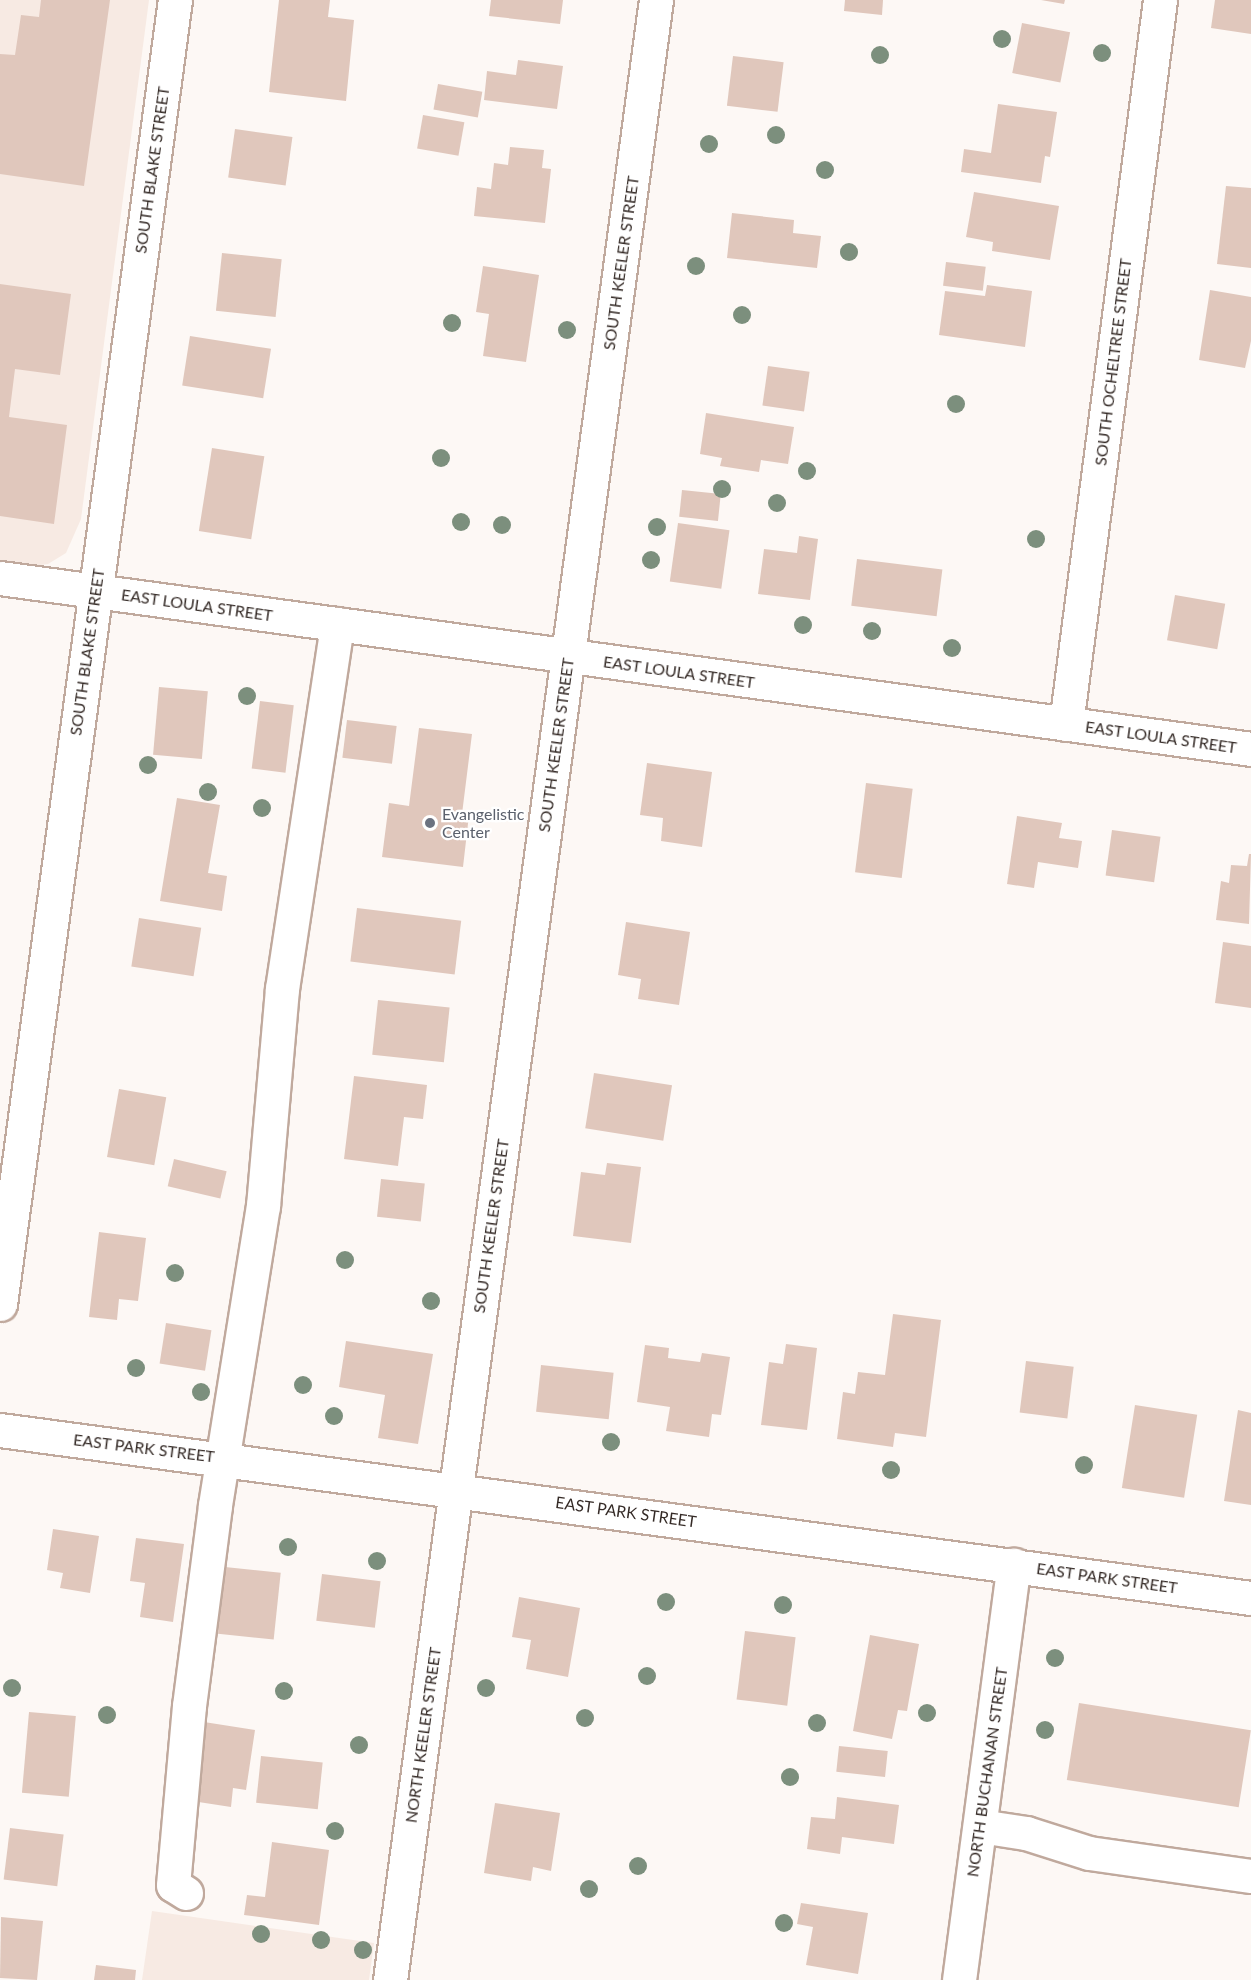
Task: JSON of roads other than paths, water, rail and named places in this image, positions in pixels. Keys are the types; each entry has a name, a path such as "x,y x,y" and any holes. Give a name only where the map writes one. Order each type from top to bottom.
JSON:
{"street":[{"name":"SOUTH BLAKE STREET","path":"0,1304 175,0"},
{"name":"SOUTH KEELER STREET","path":"456,1489 656,0"},
{"name":"SOUTH OCHELTREE STREET","path":"1066,724 1160,0"},
{"name":"EAST LOULA STREET","path":"0,578 1251,749"},
{"path":"186,1893 173,1885 189,1706 222,1459 263,1206 282,989 337,624"},
{"name":"EAST PARK STREET","path":"0,1430 456,1489 1251,1598"},
{"name":"NORTH KEELER STREET","path":"390,1980 456,1489"},
{"name":"NORTH BUCHANAN STREET","path":"959,1980 1014,1565"},
{"path":"980,1826 1026,1833 1089,1853 1251,1876"}],"place":[{"name":"Evangelistic Center","path":"430,823"}]}
